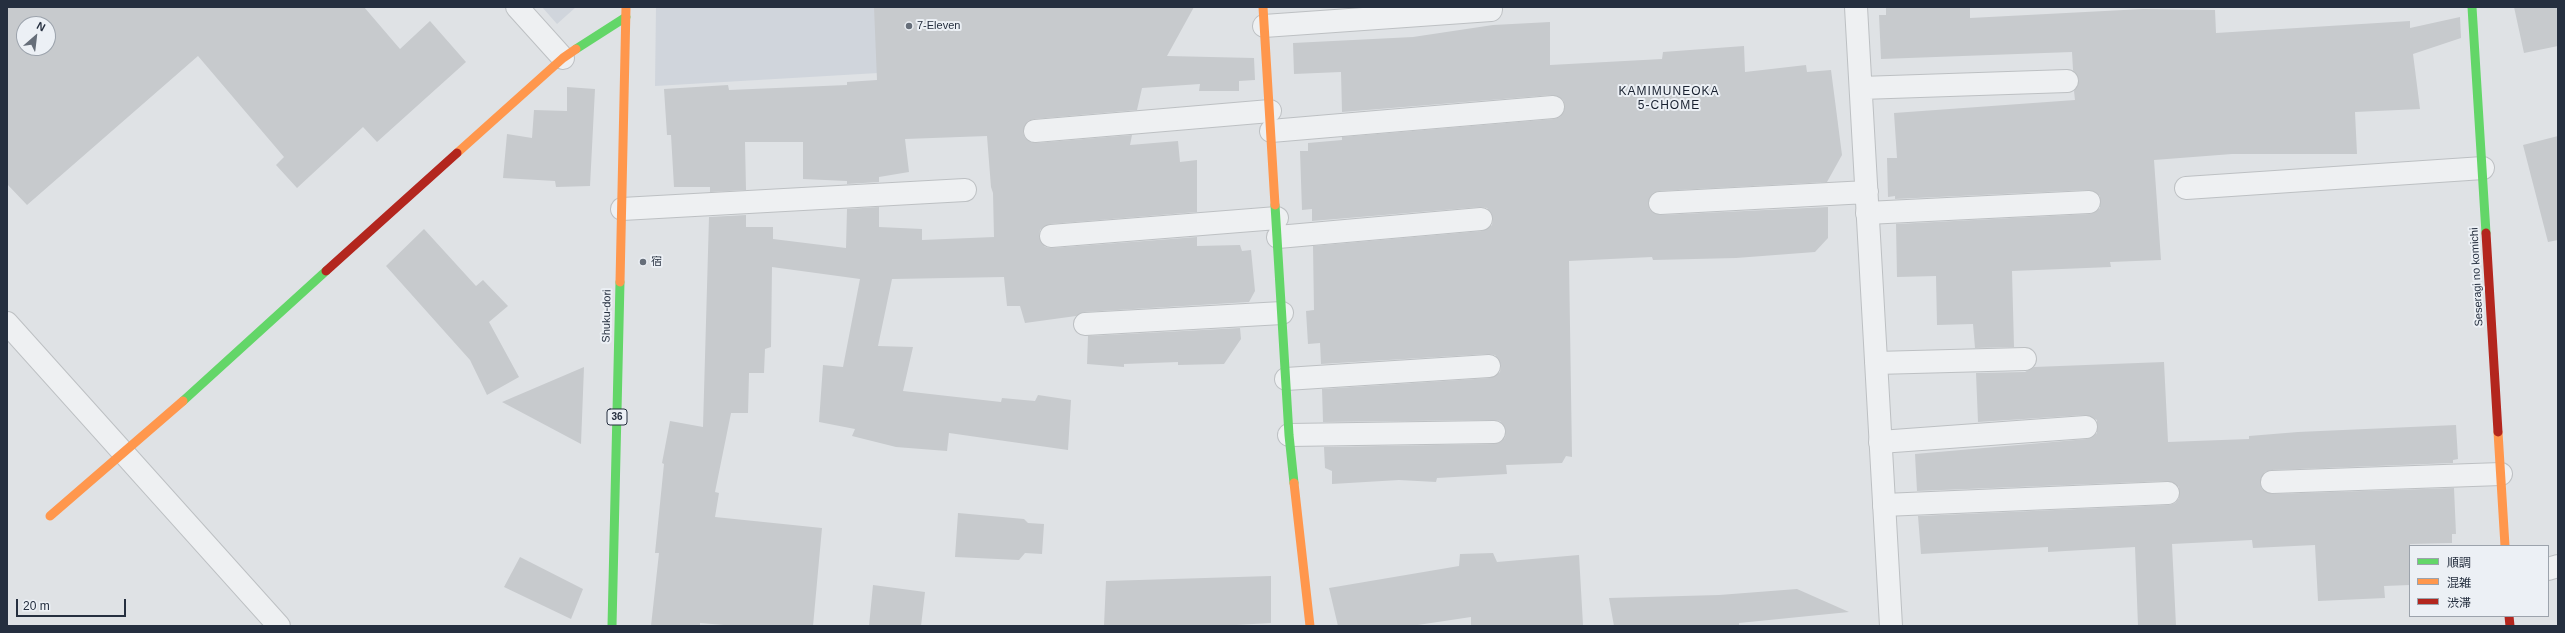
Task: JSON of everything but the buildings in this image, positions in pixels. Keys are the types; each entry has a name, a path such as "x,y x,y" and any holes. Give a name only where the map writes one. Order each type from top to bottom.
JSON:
{"street":[{"path":"517,7 563,58"},
{"name":"Seseragi no komichi","path":"2472,7 2505,545"},
{"path":"1856,9 1890,626"},
{"path":"1310,626 1289,435 1264,17 1491,10"},
{"path":"50,516 563,58 626,12"},
{"name":"Shuku-dori","path":"612,626 626,12"},
{"path":"1861,88 2067,81"},
{"path":"1035,132 1553,107"},
{"path":"2186,188 2483,168"},
{"path":"622,209 965,190"},
{"path":"1660,203 2089,202"},
{"path":"1051,236 1481,220"},
{"path":"1085,324 1282,313"},
{"path":"7,323 92,420 278,626"},
{"path":"1876,363 2025,358"},
{"path":"1286,379 1488,366"},
{"path":"1880,442 2086,427"},
{"path":"1289,435 1494,432"},
{"path":"2272,482 2501,474"},
{"path":"1884,505 2168,493"}],"shaded area":[{"path":"542,7 576,7 557,24"},
{"path":"656,7 963,7 964,68 655,86"}],"traffic: fast":[{"path":"2472,7 2486,233"},
{"path":"576,49 626,17"},
{"path":"1275,205 1289,435 1294,483"},
{"path":"183,401 326,271"},
{"path":"612,626 620,282"}],"traffic: slow":[{"path":"620,282 626,7"},
{"path":"1263,7 1275,205"},
{"path":"457,153 563,58 576,49"},
{"path":"50,516 183,401"},
{"path":"2498,432 2505,545"},
{"path":"1294,483 1310,626"}],"traffic: jam":[{"path":"326,271 457,153"},
{"path":"2486,233 2498,432"},
{"path":"2509,617 2510,626"}],"place":[{"name":"7-Eleven","path":"909,26"},
{"name":"宿","path":"643,262"}],"district":[{"name":"KAMIMUNEOKA 5-CHOME","path":"1669,99"}]}
